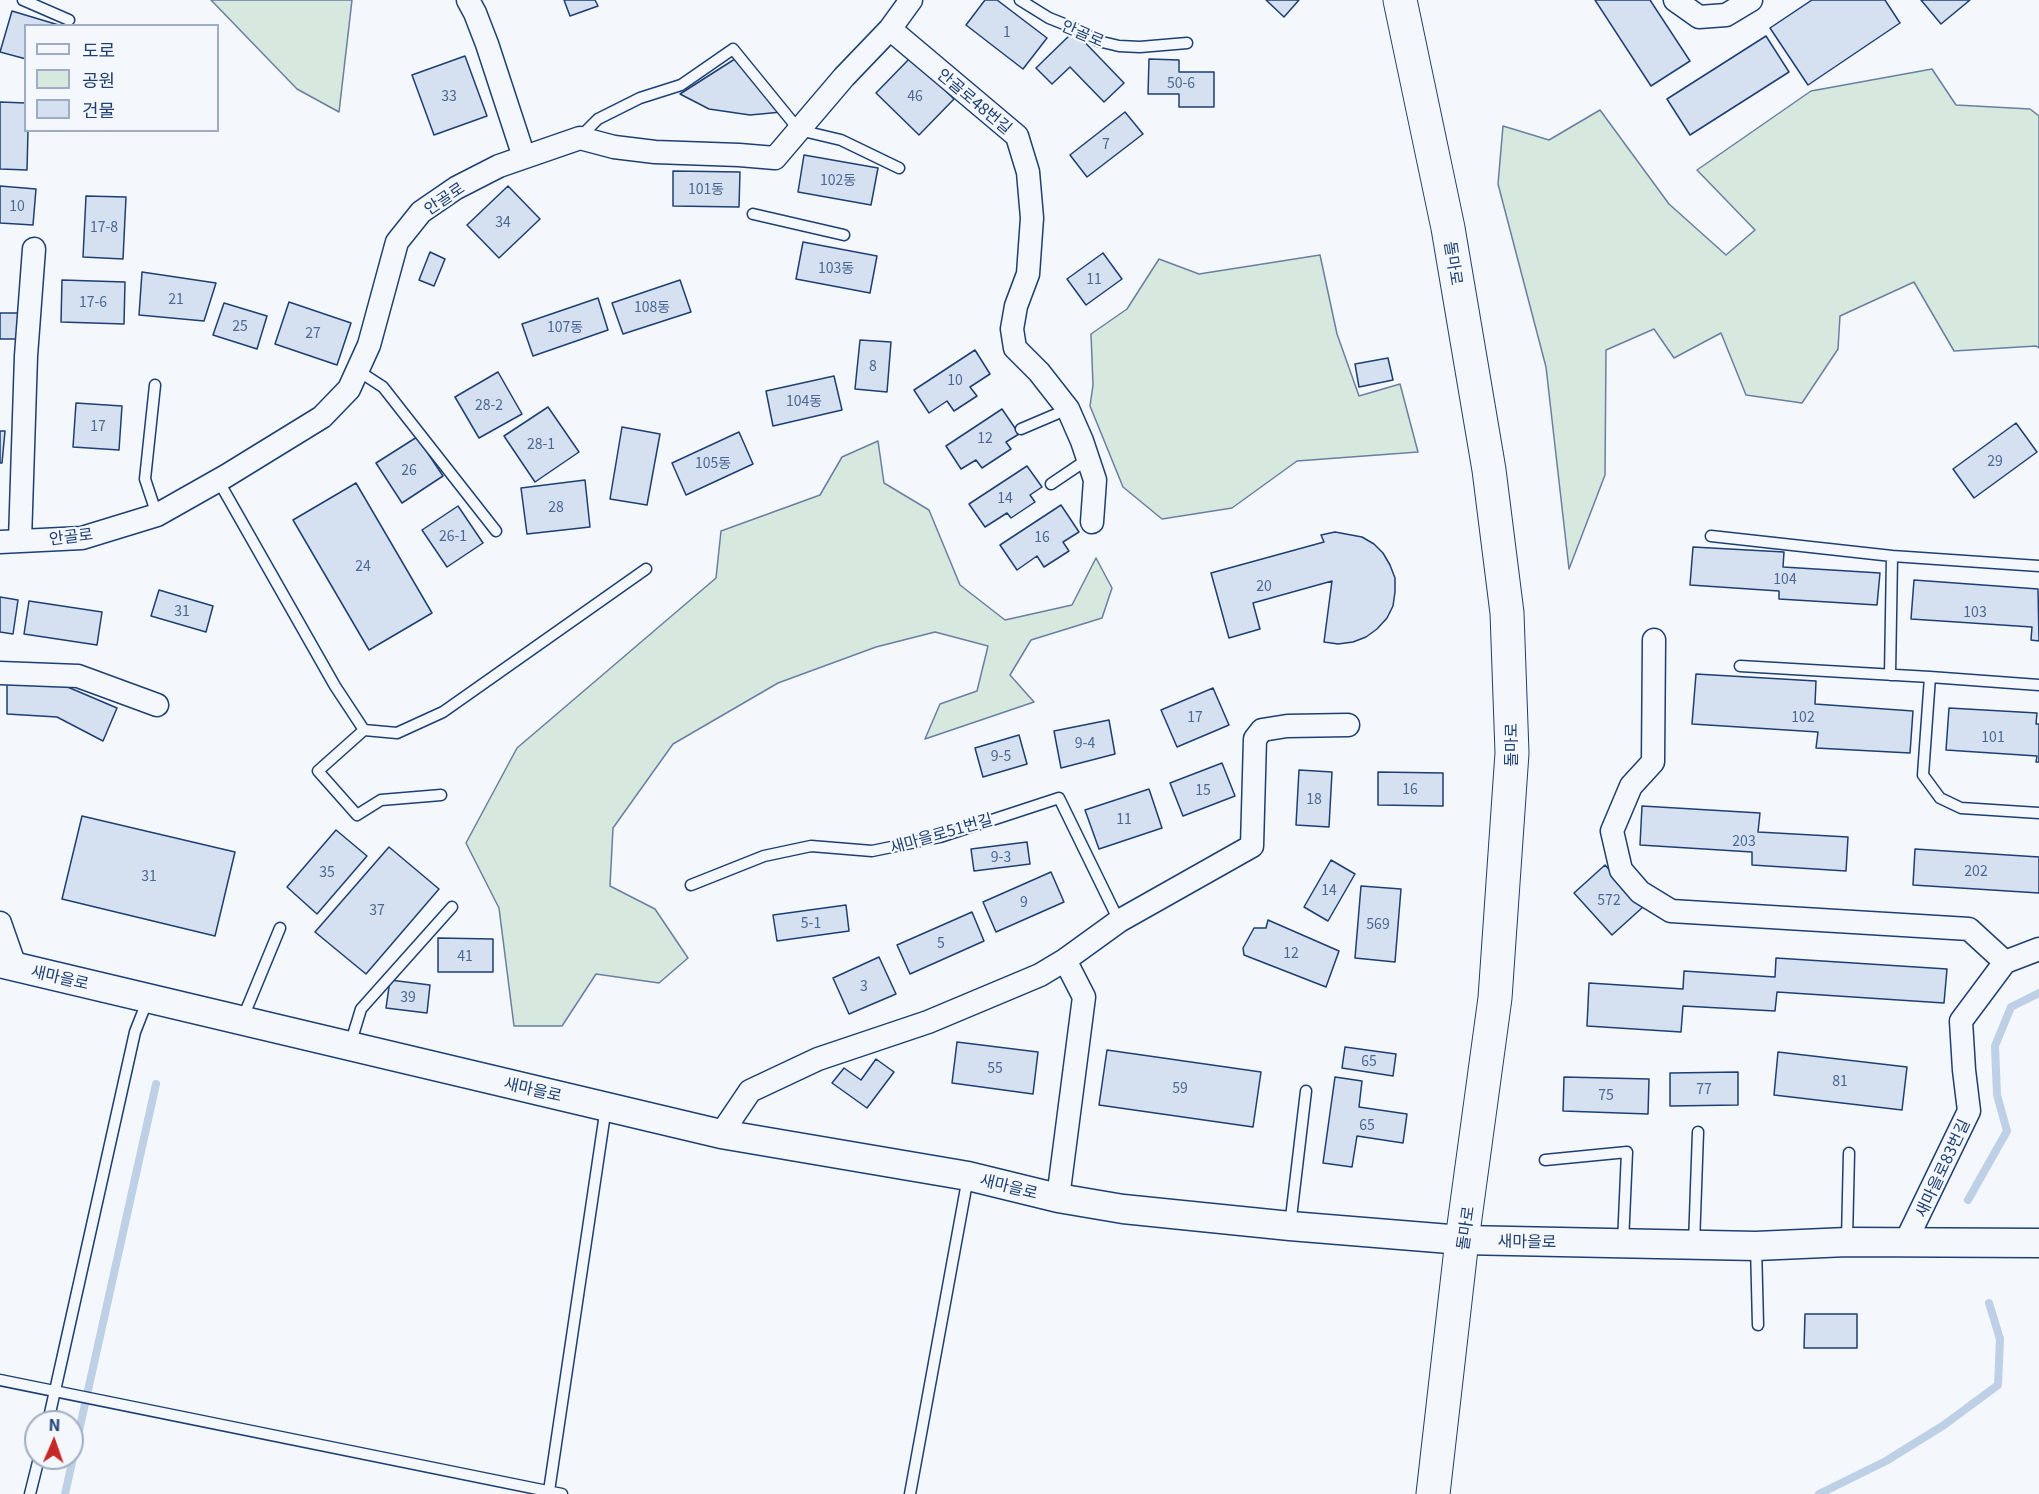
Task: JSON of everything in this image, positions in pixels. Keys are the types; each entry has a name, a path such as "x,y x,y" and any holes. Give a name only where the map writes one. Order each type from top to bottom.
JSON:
{"main road":[{"name":"돌마로","path":"1400,0 1448,228 1489,470 1507,613 1512,753 1495,998 1462,1240 1433,1494"}],"street":[{"path":"468,0 476,13 524,157"},
{"path":"580,138 614,147 655,152 739,155 775,159 844,76 890,29 911,0"},
{"path":"1675,0 1699,17 1726,15 1750,0"},
{"name":"안골로48번길","path":"890,29 1017,136 1028,172 1032,218 1028,274 1016,306 1012,329 1015,348 1039,372 1068,409 1095,480 1092,522"},
{"name":"안골로","path":"33,249 10,541 82,538 157,515 322,417 349,389 369,345 397,243 421,212 456,188 499,166 580,138"},
{"path":"1654,640 1653,762 1631,786 1612,831 1621,870 1640,892 1671,911 1968,929 2005,962 2039,949"},
{"path":"0,673 78,676 157,705"},
{"path":"721,1134 750,1091 818,1059 928,1022 1040,975 1119,921 1252,846 1255,740 1262,730 1287,726 1348,725"},
{"path":"0,923 8,964"},
{"path":"1058,1198 1084,998 1065,960"},
{"name":"새마을로83번길","path":"1905,1243 1969,1111 1961,1021 2005,962"},
{"name":"새마을로","path":"8,964 721,1134 968,1176 1058,1198 1123,1209 1462,1240 1756,1246 1847,1242 2039,1243"}],"lane":[{"path":"23,0 69,20"},
{"name":"안골로","path":"1020,0 1049,18 1098,41 1119,46 1140,47 1187,43"},
{"path":"580,138 598,119 640,98 681,85 733,50 799,130 842,140 899,168"},
{"path":"753,214 844,235"},
{"path":"357,370 383,387 496,531"},
{"path":"154,386 145,479 157,515"},
{"path":"1021,429 1068,409"},
{"path":"1051,484 1088,459"},
{"path":"218,480 335,686 364,730"},
{"path":"1711,536 1892,556 2039,566"},
{"path":"1890,675 1892,556"},
{"path":"441,795 381,800 357,815 318,771 364,730 397,733 444,712 646,569"},
{"path":"1740,666 2039,685"},
{"path":"1930,677 1923,775 1940,798 1961,808 2039,813"},
{"name":"새마을로51번길","path":"691,885 764,856 810,846 872,851 940,837 1059,798 1119,921"},
{"path":"350,1045 360,1009 452,907"},
{"path":"242,1020 280,928"},
{"path":"51,1410 135,1032 149,998"},
{"path":"1290,1226 1306,1091"},
{"path":"549,1491 606,1107"},
{"path":"1694,1245 1698,1132"},
{"path":"1545,1160 1627,1152 1623,1243"},
{"path":"1847,1242 1849,1153"},
{"path":"910,1494 968,1176"},
{"path":"1756,1246 1758,1325"},
{"path":"0,1380 562,1494"},
{"path":"30,1494 36,1470"}],"green space":[{"path":"211,0 352,0 339,112 297,89"},
{"path":"1932,69 1956,105 2030,109 2039,116 2039,348 2036,346 1954,351 1914,282 1840,316 1838,349 1802,403 1746,395 1721,333 1674,358 1654,329 1606,350 1605,475 1569,569 1546,367 1498,184 1503,126 1549,140 1600,110 1669,204 1726,255 1755,230 1697,170 1811,91"},
{"path":"1320,255 1337,334 1359,396 1400,384 1418,452 1297,461 1232,508 1162,519 1123,487 1090,406 1093,385 1091,334 1127,309 1159,259 1199,274"},
{"path":"878,441 884,483 929,510 960,585 1005,620 1072,605 1096,558 1112,588 1102,618 1031,640 1010,675 1034,702 925,739 940,704 977,691 988,646 935,632 876,647 778,683 673,744 613,828 610,886 655,909 688,958 659,983 596,974 562,1026 514,1026 499,908 466,843 517,748 716,578 721,531 820,495 842,457"}],"building":[{"path":"564,0 595,0 598,6 570,16"},
{"path":"985,0 997,0 1047,38 1023,69 966,25"},
{"path":"1266,0 1299,0 1284,17"},
{"path":"1595,0 1650,0 1690,61 1651,86"},
{"path":"1812,0 1885,0 1900,23 1808,85 1770,28"},
{"path":"1921,0 1970,0 1941,24"},
{"path":"12,11 55,24 24,24 24,58 0,52"},
{"path":"1074,31 1124,83 1104,102 1070,67 1052,84 1036,68"},
{"path":"1766,36 1789,72 1690,135 1667,99"},
{"path":"465,56 487,116 434,135 412,75"},
{"path":"738,57 782,112 750,115 709,109 680,94"},
{"path":"911,57 954,99 919,135 876,93"},
{"path":"1149,59 1179,60 1179,72 1214,72 1214,107 1179,107 1179,94 1148,94"},
{"path":"0,102 24,103 24,132 28,132 27,170 0,169"},
{"path":"1125,112 1143,134 1087,177 1070,155"},
{"path":"804,155 878,168 871,205 798,192"},
{"path":"673,171 740,172 739,207 673,206"},
{"path":"0,186 36,189 33,225 0,223"},
{"path":"508,186 540,219 499,258 467,225"},
{"path":"86,196 126,197 123,259 83,257"},
{"path":"803,242 877,256 870,293 796,279"},
{"path":"430,252 445,259 434,286 419,280"},
{"path":"1103,253 1122,279 1086,305 1067,279"},
{"path":"142,272 216,283 204,321 139,315"},
{"path":"62,280 125,282 124,324 61,322"},
{"path":"680,280 691,312 623,334 612,303"},
{"path":"598,298 608,330 533,356 522,324"},
{"path":"289,302 351,323 337,365 275,344"},
{"path":"224,303 267,316 257,349 213,335"},
{"path":"0,313 20,313 21,339 0,339"},
{"path":"860,340 891,342 887,392 855,389"},
{"path":"975,350 990,374 970,387 977,396 954,411 947,401 929,413 914,390"},
{"path":"1388,358 1393,380 1359,387 1355,364"},
{"path":"498,372 522,414 479,438 455,397"},
{"path":"834,376 842,410 773,426 766,391"},
{"path":"76,403 122,406 119,450 73,447"},
{"path":"548,407 579,452 535,482 504,436"},
{"path":"1002,409 1019,434 1006,442 1011,449 982,468 976,460 961,469 946,446"},
{"path":"2016,423 2037,452 1974,498 1953,469"},
{"path":"622,427 660,434 647,505 610,499"},
{"path":"0,431 5,431 2,463 0,463"},
{"path":"739,432 753,464 686,495 672,463"},
{"path":"417,437 443,476 402,503 376,463"},
{"path":"1027,466 1042,487 1030,495 1035,502 1011,518 1007,513 985,527 969,504"},
{"path":"585,480 590,527 527,534 521,488"},
{"path":"356,483 432,613 369,650 293,520"},
{"path":"1061,505 1079,532 1063,542 1069,551 1044,567 1037,556 1017,570 1000,545"},
{"path":"458,506 483,543 447,567 422,530"},
{"path":"1335,532 1362,537 1374,544 1390,565 1395,578 1393,606 1387,618 1377,629 1353,642 1338,644 1324,642 1332,581 1253,603 1260,629 1229,638 1211,573 1324,542 1321,535"},
{"path":"1693,547 1784,552 1783,567 1880,573 1877,605 1779,599 1779,591 1690,585"},
{"path":"1914,580 2038,589 2039,641 2031,640 2032,627 1911,619"},
{"path":"159,590 213,606 206,632 151,616"},
{"path":"0,597 18,600 13,634 0,632"},
{"path":"29,601 102,612 97,645 24,634"},
{"path":"1696,674 1816,681 1815,704 1913,711 1910,753 1816,748 1818,732 1692,724"},
{"path":"7,679 63,685 117,708 103,741 57,717 7,714"},
{"path":"1213,688 1229,725 1177,747 1161,710"},
{"path":"1949,708 2037,713 2039,762 2036,762 2037,756 1946,750"},
{"path":"1109,720 1115,754 1061,768 1054,731"},
{"path":"1019,735 1027,764 983,777 975,748"},
{"path":"1222,763 1235,796 1183,816 1170,783"},
{"path":"1299,770 1332,772 1329,827 1296,825"},
{"path":"1378,772 1443,773 1443,806 1378,805"},
{"path":"1149,789 1162,828 1099,849 1085,810"},
{"path":"1642,806 1760,813 1758,832 1848,837 1846,871 1752,865 1752,852 1640,845"},
{"path":"82,816 235,852 215,936 62,899"},
{"path":"336,830 367,856 317,914 287,887"},
{"path":"1027,842 1030,864 974,871 971,849"},
{"path":"389,847 439,889 366,974 315,932"},
{"path":"1915,849 2039,857 2039,893 1913,885"},
{"path":"1331,860 1355,874 1328,921 1304,907"},
{"path":"1605,865 1643,907 1612,935 1574,893"},
{"path":"1051,872 1064,902 996,932 983,902"},
{"path":"1361,886 1401,889 1395,962 1355,958"},
{"path":"846,905 849,931 777,941 773,915"},
{"path":"972,912 984,941 910,974 897,945"},
{"path":"1268,920 1339,951 1326,987 1244,955 1243,948 1254,928 1266,928"},
{"path":"438,938 493,939 493,972 438,972"},
{"path":"879,957 896,994 849,1014 833,978"},
{"path":"1776,958 1947,969 1944,1003 1777,992 1775,1011 1683,1006 1681,1032 1587,1026 1589,983 1683,989 1684,971 1775,977"},
{"path":"390,980 430,985 427,1013 386,1008"},
{"path":"957,1042 1038,1052 1033,1094 952,1083"},
{"path":"1345,1047 1396,1054 1393,1076 1342,1068"},
{"path":"1107,1050 1261,1072 1253,1127 1099,1105"},
{"path":"1778,1052 1907,1067 1902,1110 1774,1095"},
{"path":"876,1059 894,1072 867,1108 832,1083 844,1068 861,1080"},
{"path":"1738,1072 1738,1105 1670,1106 1670,1073"},
{"path":"1335,1077 1362,1081 1359,1107 1407,1114 1403,1143 1357,1136 1352,1167 1323,1163"},
{"path":"1564,1077 1649,1079 1648,1114 1563,1111"},
{"path":"1805,1314 1857,1314 1857,1348 1804,1348"}],"waterway":[{"path":"1968,1200 2007,1131 1997,1095 1995,1046 2011,1007 2039,993"},
{"path":"65,1494 156,1084"},
{"path":"1819,1494 1886,1461 1944,1425 1998,1385 2000,1339 1989,1303"}]}
